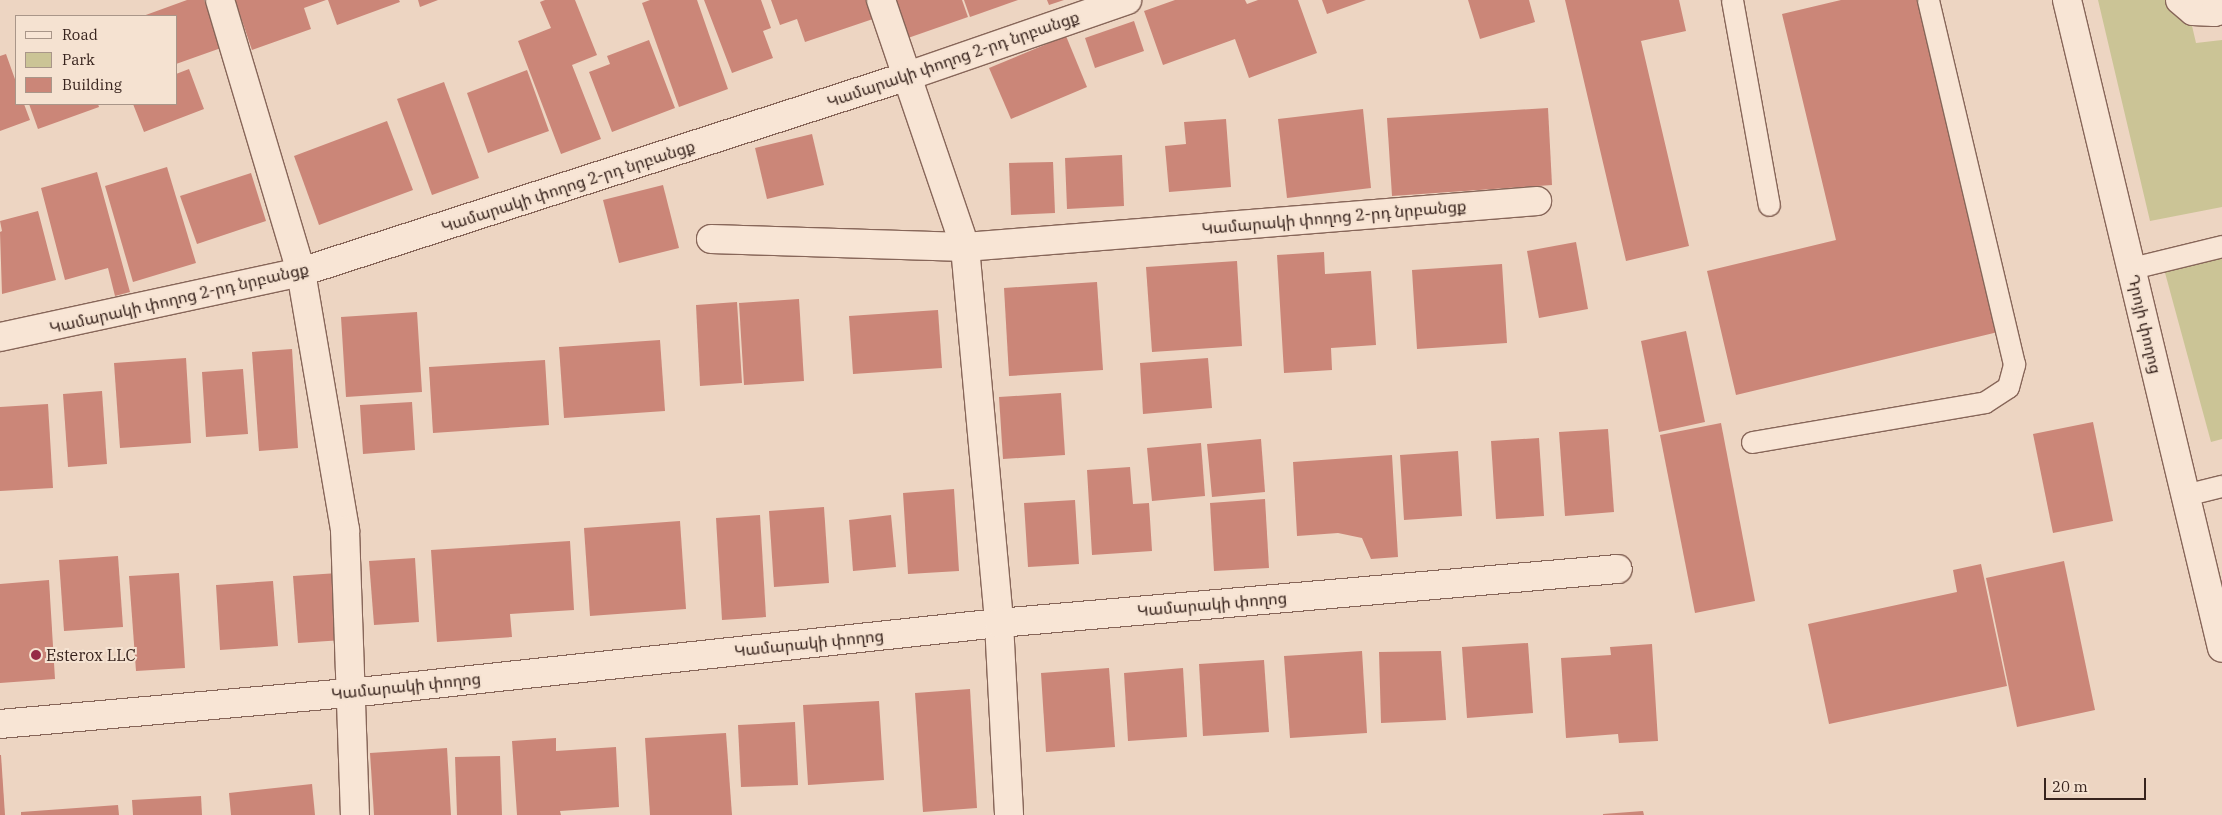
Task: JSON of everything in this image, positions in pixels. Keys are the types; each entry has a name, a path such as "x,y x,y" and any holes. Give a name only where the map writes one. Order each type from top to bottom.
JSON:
{"street":[{"path":"220,0 301,272 345,530 355,815"},
{"path":"882,0 965,246 999,623 1009,815"},
{"name":"Կամարակի փողոց 2-րդ նրբանցք","path":"0,338 301,272 908,76 1126,0"},
{"name":"Դրոյի փողոց","path":"2067,0 2222,648"},
{"path":"2180,0 2193,11 2214,12 2222,10"},
{"name":"Կամարակի փողոց 2-րդ նրբանցք","path":"711,239 965,246 1538,201"},
{"name":"Կամարակի փողոց","path":"0,724 350,693 999,623 1618,569"}],"lane":[{"path":"1732,0 1769,205"},
{"path":"1752,442 1985,402 2008,387 2014,364 1928,0"},
{"path":"2132,268 2222,246"},
{"path":"2185,495 2222,486"}],"green space":[{"path":"2098,0 2186,0 2196,43 2222,40 2222,207 2150,221"},
{"path":"2222,253 2222,439 2211,442 2164,269"}],"building":[{"path":"187,0 204,0 221,48 178,63 178,15 146,15"},
{"path":"235,0 326,0 304,8 311,29 252,50"},
{"path":"328,0 399,0 400,2 337,25"},
{"path":"418,0 438,0 420,7"},
{"path":"545,0 575,0 597,55 572,65 601,139 561,154 518,41 551,28 540,2"},
{"path":"650,0 697,0 728,89 679,107 642,3"},
{"path":"704,0 761,0 771,28 763,31 773,58 732,73"},
{"path":"771,0 866,0 873,19 805,42 797,19 780,25"},
{"path":"895,0 962,0 968,17 908,38"},
{"path":"964,0 1018,0 970,17"},
{"path":"1047,0 1064,0 1049,5"},
{"path":"1175,0 1245,0 1247,4 1258,0 1298,0 1317,53 1249,78 1235,39 1163,65 1144,11"},
{"path":"1322,0 1366,0 1327,14"},
{"path":"1468,0 1529,0 1535,22 1480,39"},
{"path":"1565,0 1679,0 1686,31 1641,41 1689,246 1626,261"},
{"path":"1841,0 1919,0 1998,332 1736,395 1707,271 1836,240 1782,14"},
{"path":"1134,21 1144,51 1095,68 1085,38"},
{"path":"1066,36 1087,87 1011,119 989,68"},
{"path":"649,40 675,108 612,132 589,72 610,64 607,56"},
{"path":"6,54 15,79 15,105 24,105 30,120 0,131 0,56"},
{"path":"189,69 204,109 144,132 133,105 178,105 178,73"},
{"path":"527,70 549,131 488,153 467,93"},
{"path":"444,82 479,178 432,195 397,99"},
{"path":"29,105 98,105 99,107 38,129"},
{"path":"1548,108 1552,185 1392,196 1387,118"},
{"path":"1363,109 1371,188 1287,198 1278,119"},
{"path":"1226,119 1231,187 1169,192 1165,146 1186,144 1184,122"},
{"path":"387,121 413,190 319,225 294,156"},
{"path":"812,134 824,185 767,199 755,148"},
{"path":"1122,155 1124,206 1067,209 1065,158"},
{"path":"1053,162 1055,213 1011,215 1009,163"},
{"path":"167,167 196,263 133,282 105,186"},
{"path":"97,172 130,292 115,296 108,268 65,280 41,188"},
{"path":"251,173 266,221 197,244 180,196"},
{"path":"663,185 679,248 619,263 603,200"},
{"path":"38,211 56,280 2,294 0,232 2,231 0,221"},
{"path":"1576,242 1588,309 1539,318 1527,251"},
{"path":"1324,252 1325,274 1371,271 1376,345 1331,348 1332,370 1284,373 1277,255"},
{"path":"1237,261 1242,346 1152,352 1146,267"},
{"path":"1502,264 1507,343 1417,349 1412,270"},
{"path":"1097,282 1103,370 1009,376 1004,288"},
{"path":"799,299 804,381 744,385 739,303"},
{"path":"737,302 742,383 700,386 696,305"},
{"path":"938,310 942,368 853,374 849,316"},
{"path":"417,312 422,392 346,397 341,317"},
{"path":"1686,331 1705,422 1659,432 1641,341"},
{"path":"660,340 665,411 564,418 559,347"},
{"path":"292,349 298,448 259,451 252,352"},
{"path":"186,358 191,443 120,448 114,363"},
{"path":"1208,358 1212,408 1143,414 1140,363"},
{"path":"545,360 549,425 433,433 429,367"},
{"path":"243,369 248,434 206,437 202,372"},
{"path":"102,391 107,464 68,467 63,394"},
{"path":"1061,393 1065,455 1003,459 999,397"},
{"path":"412,402 415,450 363,454 360,405"},
{"path":"48,404 53,488 0,491 0,407"},
{"path":"2093,422 2113,521 2053,533 2033,434"},
{"path":"1721,423 1755,601 1695,613 1660,435"},
{"path":"1608,429 1614,512 1565,516 1559,432"},
{"path":"1539,438 1544,516 1496,519 1491,441"},
{"path":"1261,439 1265,492 1212,497 1207,444"},
{"path":"1201,443 1205,496 1152,501 1147,448"},
{"path":"1458,451 1462,516 1404,520 1400,455"},
{"path":"1392,455 1398,557 1371,559 1362,538 1338,533 1297,536 1293,462"},
{"path":"1130,467 1133,504 1149,503 1152,551 1092,555 1087,470"},
{"path":"954,489 959,571 908,574 903,493"},
{"path":"1265,499 1269,568 1214,571 1210,503"},
{"path":"1075,500 1079,564 1028,567 1024,503"},
{"path":"824,507 829,583 774,587 769,511"},
{"path":"760,515 766,617 722,620 716,518"},
{"path":"891,515 896,567 853,571 849,520"},
{"path":"680,521 686,609 590,616 584,528"},
{"path":"570,541 574,610 510,614 512,637 437,642 431,550"},
{"path":"118,556 123,627 64,631 59,560"},
{"path":"415,558 419,622 374,625 369,561"},
{"path":"2064,561 2095,710 2017,727 1986,578"},
{"path":"1981,564 2007,686 1829,724 1808,624 1957,592 1953,570"},
{"path":"179,573 185,668 136,671 129,576"},
{"path":"338,573 343,640 298,643 293,576"},
{"path":"49,580 55,679 0,683 0,584"},
{"path":"273,581 278,646 220,650 216,585"},
{"path":"1528,643 1533,713 1467,718 1462,647"},
{"path":"1652,644 1658,741 1619,743 1618,734 1566,738 1561,658 1611,655 1610,647"},
{"path":"1362,651 1367,733 1290,738 1284,656"},
{"path":"1441,651 1446,720 1381,723 1379,652"},
{"path":"1264,660 1269,732 1203,736 1199,664"},
{"path":"1109,668 1115,747 1046,752 1041,673"},
{"path":"1183,668 1187,737 1128,741 1124,673"},
{"path":"970,689 977,808 923,812 915,693"},
{"path":"879,701 884,780 808,785 803,705"},
{"path":"795,722 798,785 741,787 738,725"},
{"path":"726,733 732,815 650,815 645,738"},
{"path":"556,738 556,751 616,747 619,807 560,811 561,815 517,815 512,741"},
{"path":"447,748 451,815 374,815 370,753"},
{"path":"1,755 5,815 0,815"},
{"path":"500,756 502,815 457,815 455,757"},
{"path":"312,784 315,815 231,815 229,793"},
{"path":"201,796 202,815 133,815 132,800"},
{"path":"118,805 119,815 21,815 21,812"},
{"path":"1643,811 1644,815 1603,815 1603,814"}],"place":[{"name":"Esterox LLC","path":"36,655"}]}
